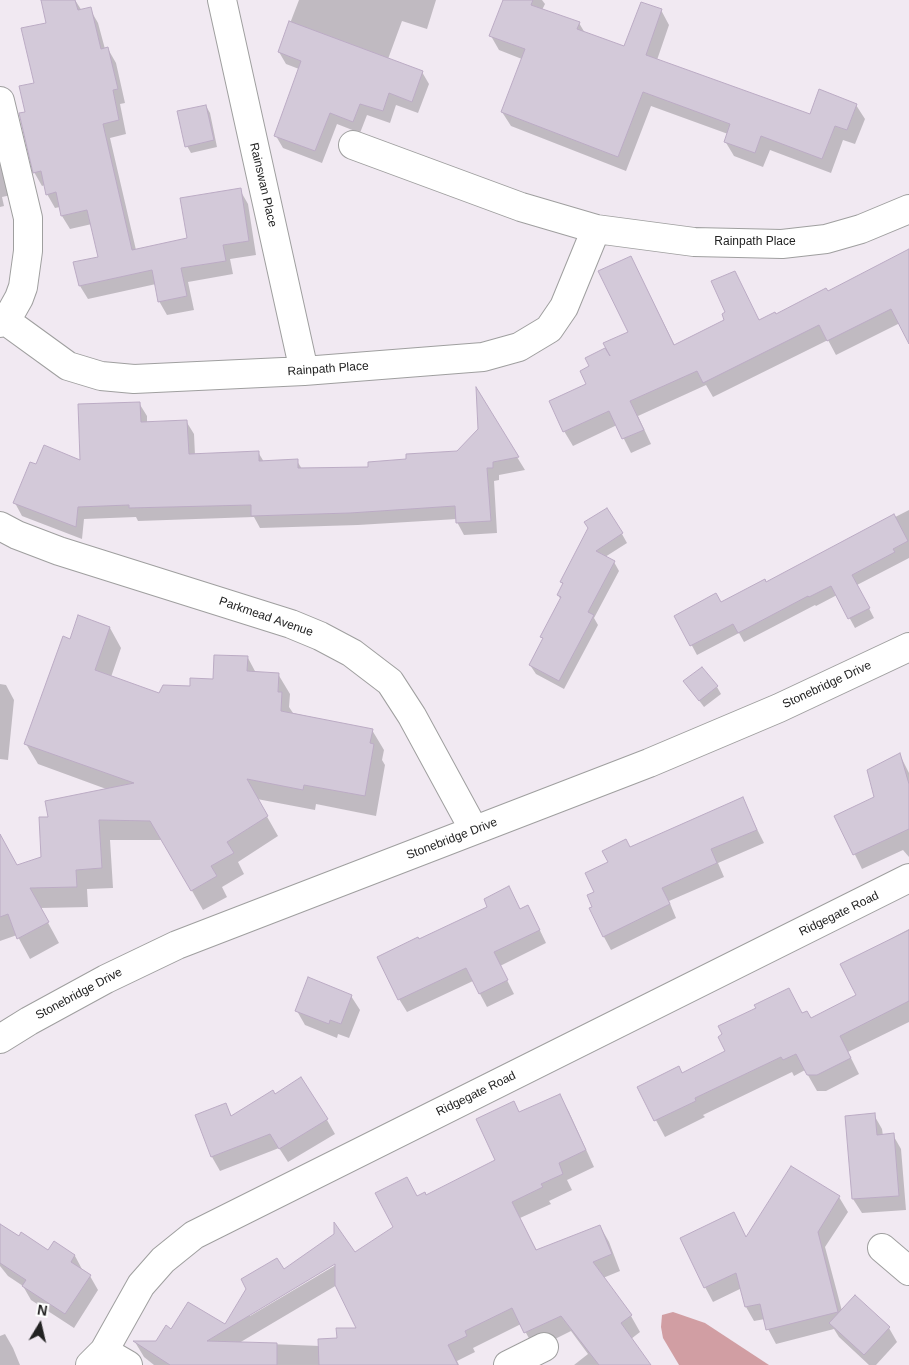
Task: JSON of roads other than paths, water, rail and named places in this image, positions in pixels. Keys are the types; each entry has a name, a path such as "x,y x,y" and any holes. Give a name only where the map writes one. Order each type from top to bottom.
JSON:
{"street":[{"name":"Rainswan Place","path":"222,0 304,371"},
{"name":"Rainpath Place","path":"0,101 28,218 28,251 23,287 19,298 3,322 68,366 101,376 134,378 304,371 484,356 519,347 549,329 564,307 596,229"},
{"name":"Rainpath Place","path":"352,145 521,207 596,229 694,242 782,244 826,239 861,230 909,209"},
{"name":"Parkmead Avenue","path":"0,526 17,535 60,551 291,624 320,636 352,653 390,682 417,725 474,830"},
{"name":"Stonebridge Drive","path":"0,1039 106,978 177,945 666,756 779,708 909,647"},
{"name":"Ridgegate Road","path":"97,1358 141,1285 163,1260 194,1235 909,878"},
{"path":"882,1248 909,1271"},
{"path":"508,1365 544,1347"},
{"path":"97,1358 128,1365"}]}
